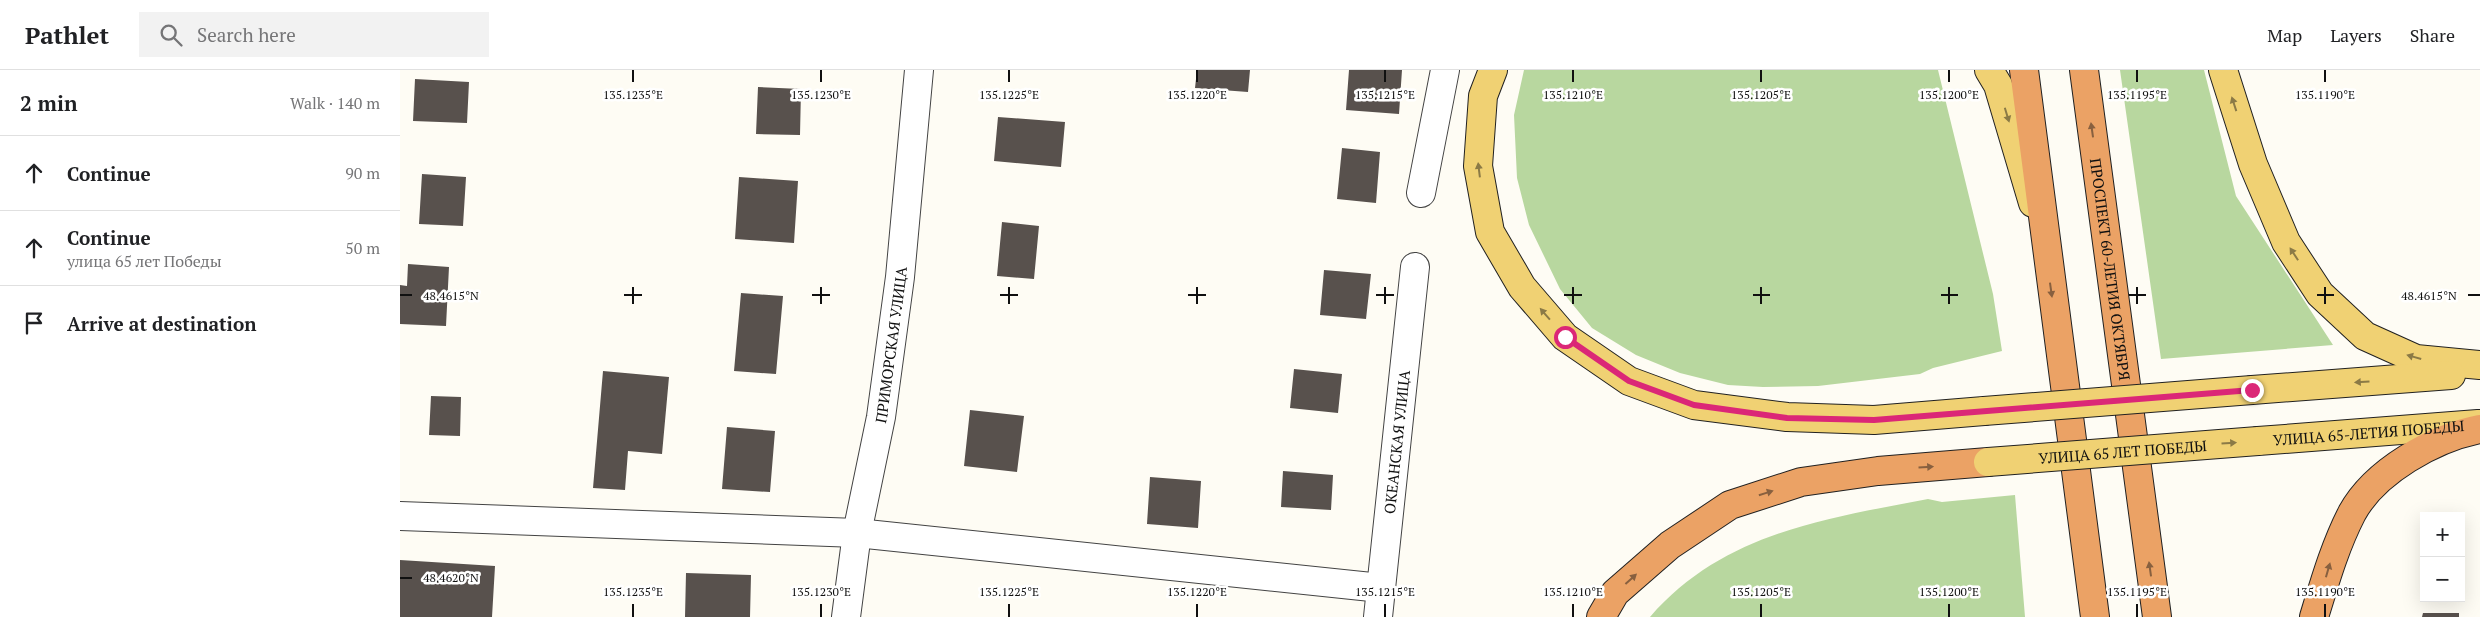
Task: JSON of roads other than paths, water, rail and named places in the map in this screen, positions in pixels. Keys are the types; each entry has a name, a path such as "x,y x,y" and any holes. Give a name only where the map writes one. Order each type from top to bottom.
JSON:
{"highway":[{"path":"2024,70 2095,617"},
{"name":"ПРОСПЕКТ 60-ЛЕТИЯ ОКТЯБРЯ","path":"2084,70 2157,617"},
{"path":"2314,617 2331,560 2353,511 2381,478 2420,450 2480,429"},
{"path":"1601,617 1615,593 1670,545 1730,505 1801,482 1878,471 1988,462"},
{"path":"2077,481 2078,617"}],"main road":[{"path":"1493,70 1483,96 1478,166 1490,232 1522,287 1565,337 1589,354 1629,381 1694,405 1787,418 1874,420 2480,372"},
{"path":"1989,70 1998,85 2045,242"},
{"path":"2223,70 2253,164 2286,242 2320,294 2364,336 2416,359 2480,364"},
{"name":"УЛИЦА 65-ЛЕТИЯ ПОБЕДЫ","path":"2258,441 2480,424"},
{"name":"УЛИЦА 65 ЛЕТ ПОБЕДЫ","path":"1988,462 2258,441"}],"street":[{"name":"ПРИМОРСКАЯ УЛИЦА","path":"846,617 858,533 881,417 900,277 919,70"},
{"path":"1421,193 1445,70"},
{"name":"ОКЕАНСКАЯ УЛИЦА","path":"1378,617 1414,267"},
{"path":"400,516 858,533 1381,588"}]}
